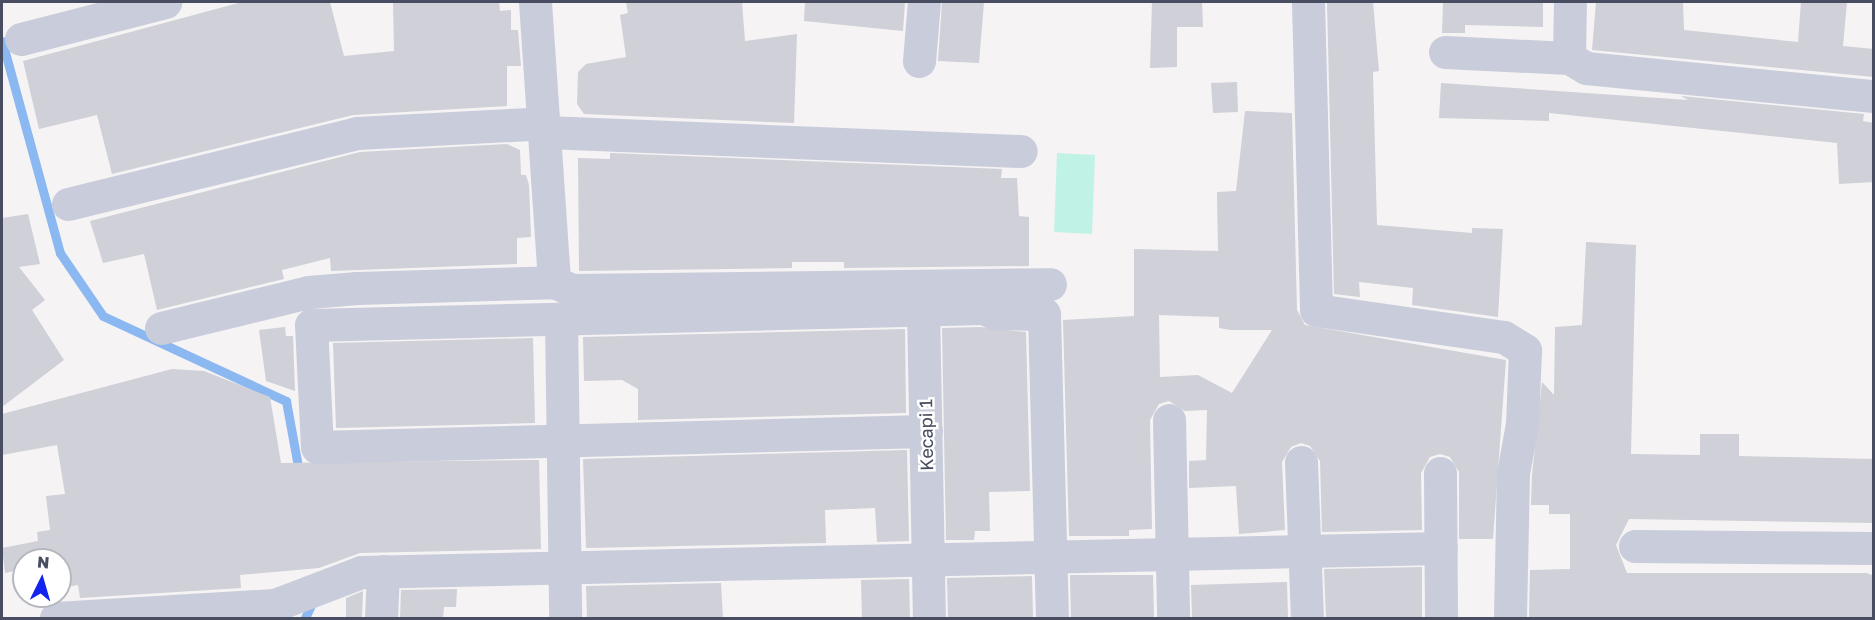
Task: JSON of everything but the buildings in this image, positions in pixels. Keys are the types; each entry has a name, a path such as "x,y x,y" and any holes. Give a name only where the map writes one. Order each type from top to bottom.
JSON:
{"street":[{"path":"21,39 109,8 165,2"},
{"path":"535,2 546,128 554,282"},
{"path":"919,62 924,2"},
{"path":"1308,2 1316,310 1504,338 1525,350 1522,424 1513,473 1510,618"},
{"path":"1569,58 1570,2"},
{"path":"1445,52 1569,58 1586,68 1874,96"},
{"path":"68,204 357,133 546,128 1021,151"},
{"path":"161,328 309,292 554,282 572,290 1050,284"},
{"path":"926,431 316,447 311,325 923,309 1044,314 1052,618"},
{"name":"Kecapi 1","path":"923,309 929,618"},
{"path":"561,319 565,618"},
{"path":"1169,420 1173,618"},
{"path":"1301,462 1307,618"},
{"path":"1440,473 1441,618"},
{"path":"1635,546 1874,548"},
{"path":"56,618 275,605 318,589 349,573 564,570 1441,548"},
{"path":"381,618 383,572"}],"green space":[{"path":"1057,153 1095,155 1092,234 1054,232"}],"waterway":[{"path":"2,41 60,253 103,316 286,401 299,472"},
{"path":"305,618 314,599"}]}
